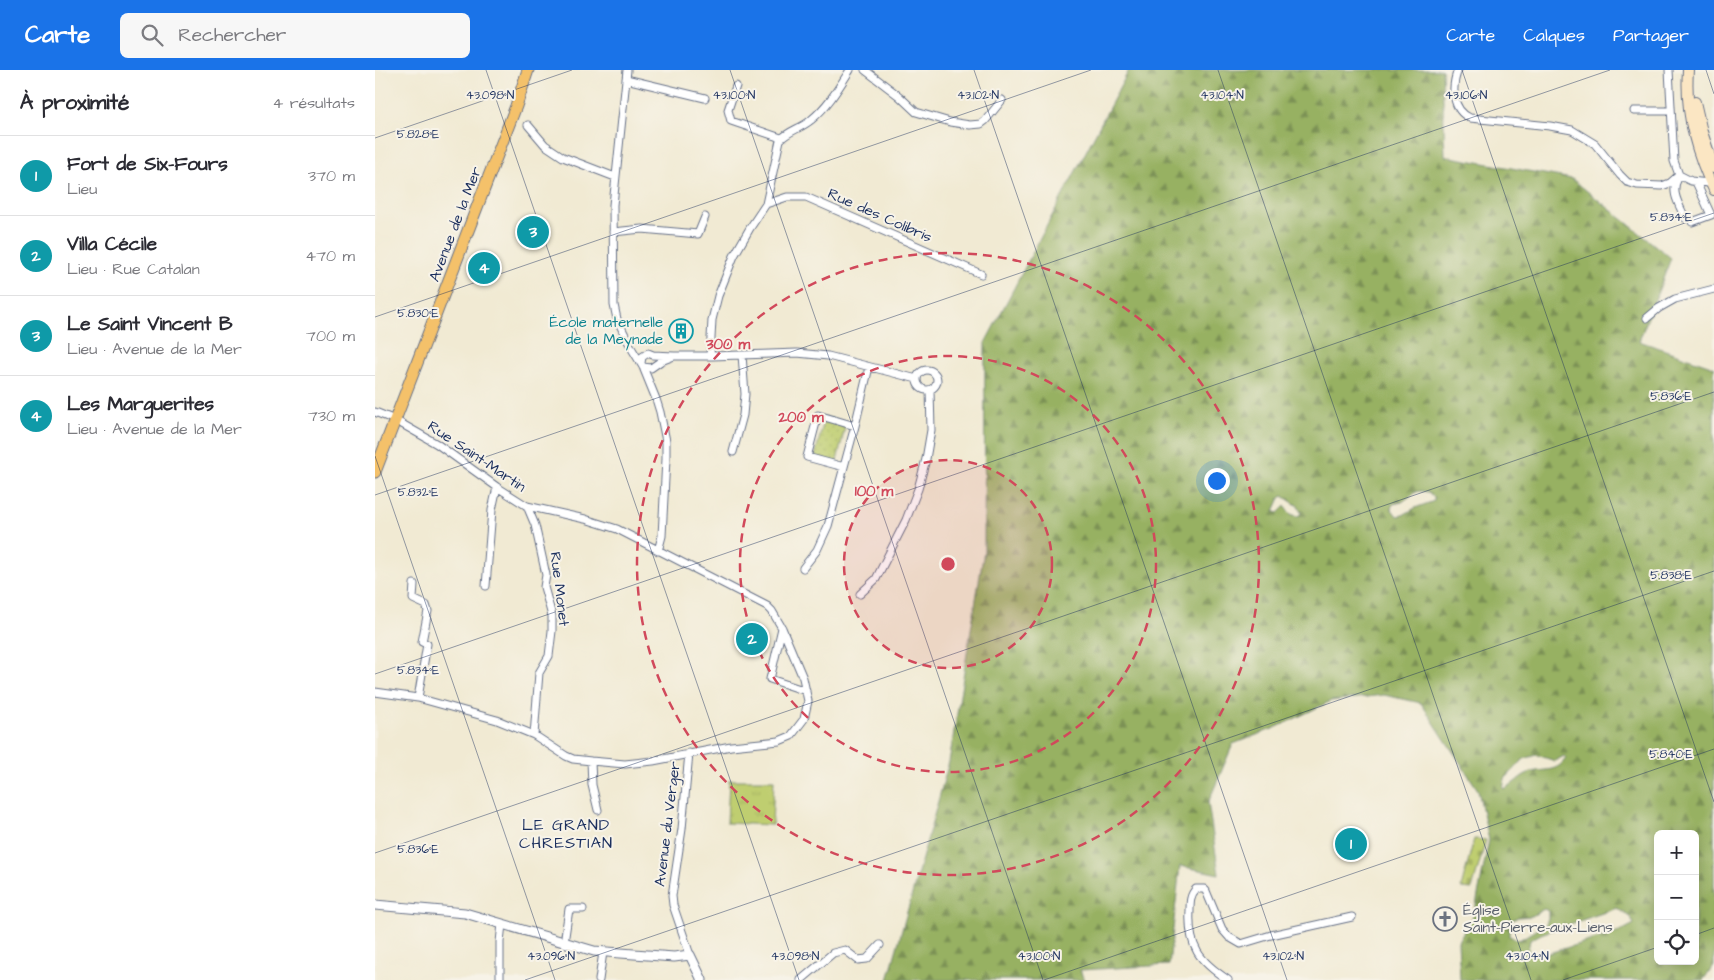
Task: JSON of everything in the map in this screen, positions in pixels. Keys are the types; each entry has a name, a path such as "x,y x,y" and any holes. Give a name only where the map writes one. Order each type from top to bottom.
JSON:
{"main road":[{"name":"Avenue de la Mer","path":"508,126 518,79 518,70"},
{"name":"Avenue de la Mer","path":"375,472 528,70"},
{"path":"1689,70 1702,132 1714,168"},
{"path":"1689,70 1688,94 1692,124 1695,139 1712,186"}],"street":[{"path":"627,70 615,176 613,304 617,319 629,343 647,366"},
{"path":"736,86 728,110 731,121 781,138 803,126 820,112 837,92 850,70"},
{"path":"865,70 899,96 916,112 950,122 970,125 981,124 1002,100"},
{"path":"1458,70 1455,77 1453,94 1463,115 1470,118 1572,130 1595,144 1619,175 1627,182 1637,185 1662,186 1679,176"},
{"path":"1669,70 1674,161 1679,176 1712,186"},
{"path":"626,79 705,98"},
{"path":"1634,111 1671,111"},
{"path":"528,125 545,145 563,157 615,176"},
{"path":"710,356 712,320 723,282 741,243 767,204 781,138"},
{"path":"1679,176 1674,185 1675,195 1685,218"},
{"path":"1692,222 1711,215 1696,182"},
{"name":"Rue des Colibris","path":"767,204 787,197 806,197 981,274"},
{"path":"613,232 642,229 698,234 705,217"},
{"path":"1647,318 1659,308 1675,299 1714,289"},
{"path":"629,343 650,354 655,360 647,366"},
{"path":"658,551 662,536 666,441 660,412 648,380 647,366 642,356 650,354 710,356 797,353 828,356 917,379"},
{"path":"733,452 743,417 745,394 742,355"},
{"path":"647,366 674,356"},
{"path":"803,568 823,538 845,467 869,367"},
{"path":"923,370 935,373 938,379 937,383 930,390 921,388 917,379 918,374 923,370"},
{"path":"860,594 876,579 906,520 917,488 931,430 930,390"},
{"name":"Rue Saint-Martin","path":"375,412 395,420 437,444 527,506 585,519 617,529 767,606 783,628 806,691"},
{"path":"845,467 807,457 818,415 855,426"},
{"path":"486,586 492,510 497,487"},
{"name":"Rue Monet","path":"527,506 535,525 546,575 543,587 552,616 549,656 539,673 534,735"},
{"path":"414,584 413,599 426,605 428,611 422,642 427,644 418,698"},
{"path":"375,692 418,698 497,720 534,735 573,759 625,764 731,746 779,741 791,736 804,719 808,701 806,691 770,679 783,628"},
{"name":"Avenue du Verger","path":"689,753 682,828 672,896 673,905 697,980"},
{"path":"591,761 592,785 598,810"},
{"path":"1228,980 1217,973 1200,956 1191,939 1189,922 1191,895 1196,889 1206,891 1222,930 1241,944 1271,935 1352,917"},
{"path":"375,905 465,913 563,943 603,952 674,957 690,955"},
{"path":"563,943 569,909 583,909"},
{"path":"500,980 502,924"},
{"path":"801,980 833,952 845,950 858,960 867,959 880,945"},
{"path":"599,980 603,952"},
{"name":"Avenue du Verger","path":"690,955 702,980"}],"green space":[{"path":"1129,70 1442,70 1445,156 1572,179 1671,258 1639,341 1714,367 1714,966 1703,980 1460,980 1458,941 1474,915 1489,840 1478,790 1421,703 1384,695 1331,701 1275,728 1233,744 1208,803 1219,874 1180,866 1169,965 1080,970 1084,980 888,980 949,762 984,551 985,343","holes":["1416,492 1428,492 1434,497 1434,501 1397,516 1391,508 1393,504 1402,502","1283,496 1298,506 1301,513 1298,516 1293,515 1288,512 1285,506 1278,513 1274,511 1280,498","1537,755 1555,761 1564,756 1566,758 1558,767 1526,774 1503,789 1505,779 1524,759","1617,908 1631,918 1634,924 1619,932 1549,953 1533,955 1528,950 1530,940 1541,934","1544,909 1548,911 1546,924 1519,940 1509,936 1509,922 1518,917 1532,916"]},
{"path":"825,417 846,423 836,465 814,459"},
{"path":"729,780 774,780 772,825 727,823"},
{"path":"1474,839 1486,840 1472,889 1461,888"}],"place":[{"name":"Le Saint Vincent B","path":"533,232"},
{"name":"Les Marguerites","path":"484,268"},
{"name":"École maternelle de la Meynade","path":"681,331"},
{"name":"Villa Cécile","path":"752,639"},
{"name":"Fort de Six-Fours","path":"1351,844"},
{"name":"Église Saint-Pierre-aux-Liens","path":"1445,919"}],"district":[{"name":"LE GRAND CHRESTIAN","path":"566,833"}]}
